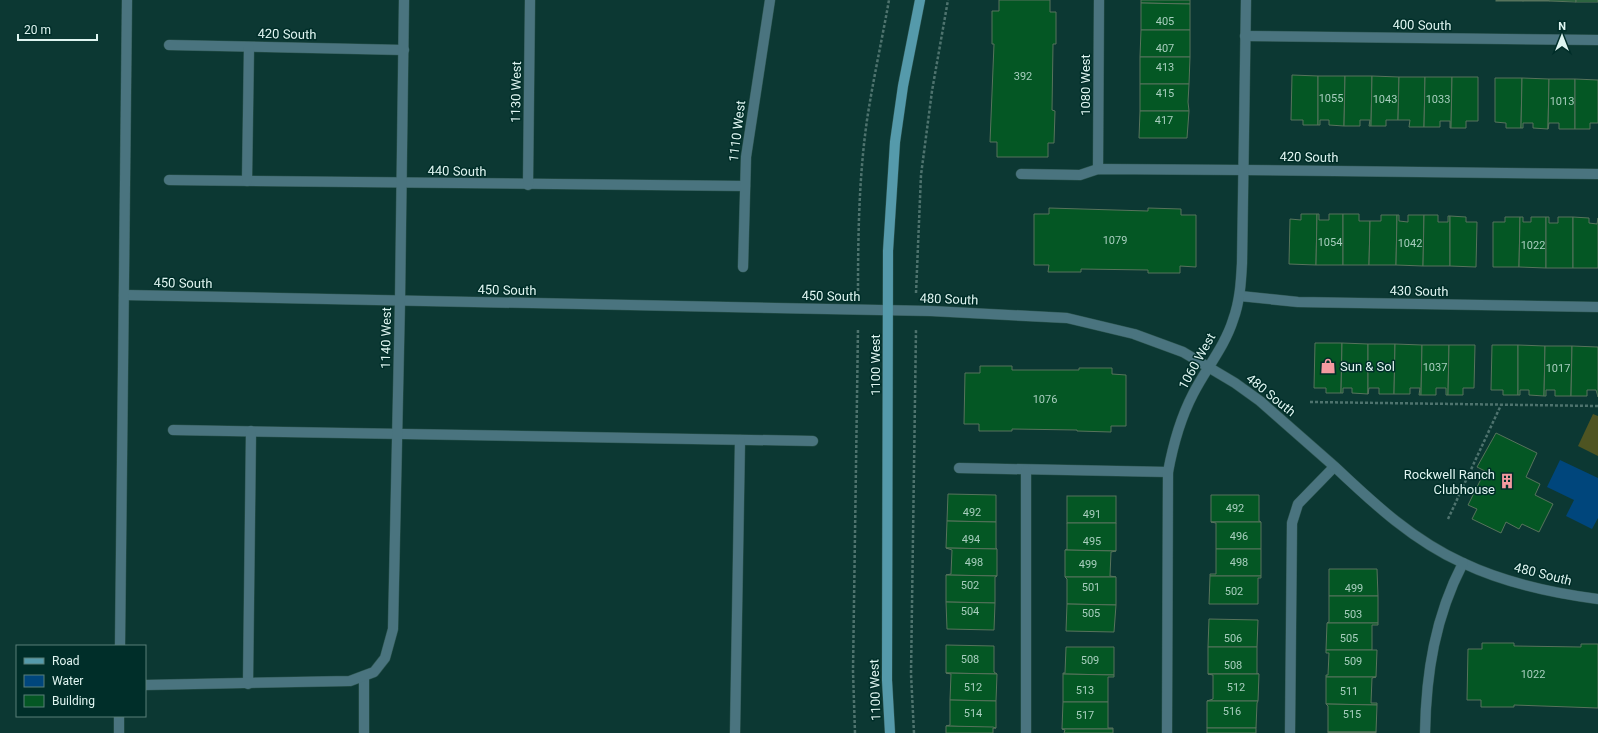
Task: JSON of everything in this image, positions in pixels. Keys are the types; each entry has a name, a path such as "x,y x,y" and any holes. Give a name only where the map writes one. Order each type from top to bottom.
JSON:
{"street":[{"path":"120,645 127,0"},
{"name":"1140 West","path":"364,676 374,672 384,658 393,629 400,301 404,0"},
{"name":"1130 West","path":"528,185 530,0"},
{"name":"1110 West","path":"743,267 745,186 749,134 770,0"},
{"name":"1100 West","path":"890,733 887,680 888,251 895,142 903,86 920,0"},
{"name":"1080 West","path":"1098,169 1099,0"},
{"name":"1060 West","path":"1167,733 1168,472 1173,446 1182,419 1233,321 1240,296 1242,263 1246,0"},
{"name":"400 South","path":"1245,36 1598,40"},
{"name":"420 South","path":"169,45 404,50"},
{"path":"247,181 249,47"},
{"name":"420 South","path":"1020,174 1080,174 1098,169 1598,174"},
{"name":"440 South","path":"169,180 528,185 745,186"},
{"name":"450 South","path":"124,295 888,310"},
{"name":"430 South","path":"1240,296 1298,302 1598,307"},
{"name":"480 South","path":"888,310 1027,315 1067,318 1134,334 1183,352 1260,401 1399,524 1430,545 1463,563 1531,586 1598,599"},
{"path":"173,430 813,441"},
{"path":"248,684 251,431"},
{"path":"736,733 740,440"},
{"path":"1290,733 1292,523 1298,504 1334,467"},
{"path":"959,468 1168,472"},
{"path":"1026,470 1026,733"},
{"path":"1426,733 1427,688 1430,660 1437,626 1448,594 1463,563"},
{"path":"146,685 350,681 364,676 364,733"},
{"path":"119,717 119,733"}],"path":[{"path":"858,265 861,189 867,121 889,0"},
{"path":"916,271 918,210 924,144 948,0"},
{"path":"914,733 911,674 916,350"},
{"path":"855,733 853,671 858,352"},
{"path":"1310,402 1598,406"},
{"path":"1448,519 1501,405"}],"green space":[{"path":"1593,414 1598,416 1598,456 1578,446"}],"water":[{"path":"1560,460 1598,478 1598,518 1592,529 1566,516 1574,500 1547,487"}],"building":[{"path":"999,0 1050,0 1050,12 1056,12 1056,44 1053,44 1052,110 1055,111 1054,143 1048,143 1048,157 997,157 997,142 990,142 994,44 992,44 992,11 999,11"},
{"path":"1141,0 1190,0 1190,4 1141,3"},
{"path":"1523,0 1523,1 1496,1"},
{"path":"1549,0 1549,1 1523,1"},
{"path":"1576,0 1576,2 1549,1"},
{"path":"1576,0 1598,0 1598,2 1576,2"},
{"path":"1141,3 1190,4 1190,30 1141,30"},
{"path":"1141,30 1190,30 1190,57 1140,57"},
{"path":"1140,57 1190,57 1189,84 1140,84"},
{"path":"1292,75 1318,76 1318,125 1303,125 1303,120 1291,120"},
{"path":"1318,76 1345,76 1344,126 1329,125 1329,120 1320,120 1320,125 1318,125"},
{"path":"1345,76 1372,76 1371,126 1369,126 1370,120 1360,120 1360,126 1344,126"},
{"path":"1372,76 1399,77 1398,120 1386,120 1386,126 1371,126"},
{"path":"1399,77 1425,77 1424,127 1409,127 1410,120 1398,120"},
{"path":"1425,77 1452,77 1451,128 1450,121 1440,121 1440,127 1424,127"},
{"path":"1452,77 1478,77 1478,121 1466,121 1466,128 1451,128"},
{"path":"1495,78 1522,78 1521,128 1506,128 1506,123 1495,122"},
{"path":"1522,78 1549,79 1548,129 1533,128 1533,123 1523,123 1523,128 1521,128"},
{"path":"1549,79 1575,79 1575,129 1559,129 1559,123 1549,123 1548,129"},
{"path":"1575,79 1598,80 1598,123 1590,123 1590,129 1575,129"},
{"path":"1140,84 1189,84 1189,111 1140,111"},
{"path":"1140,111 1189,111 1187,138 1139,138"},
{"path":"1049,208 1148,211 1148,208 1181,209 1181,215 1196,215 1196,267 1180,266 1180,273 1148,273 1148,270 1081,269 1081,272 1048,272 1049,265 1034,265 1034,214 1049,214"},
{"path":"1301,214 1317,214 1316,265 1289,264 1290,219 1301,220"},
{"path":"1317,214 1319,214 1319,220 1329,220 1329,214 1343,214 1343,265 1316,265"},
{"path":"1343,214 1359,214 1359,221 1370,221 1369,265 1343,265"},
{"path":"1381,215 1397,215 1396,265 1369,265 1370,221 1381,221"},
{"path":"1397,215 1399,215 1399,221 1408,222 1408,215 1424,215 1423,266 1396,265"},
{"path":"1424,215 1438,215 1438,222 1448,222 1448,216 1450,216 1450,266 1423,266"},
{"path":"1450,216 1466,217 1466,222 1477,222 1476,267 1450,266"},
{"path":"1505,217 1520,217 1519,267 1493,267 1493,222 1505,222"},
{"path":"1520,217 1523,217 1523,222 1531,222 1531,217 1546,217 1546,268 1519,267"},
{"path":"1546,217 1549,217 1549,223 1558,223 1558,217 1573,217 1573,268 1546,268"},
{"path":"1573,217 1589,218 1589,223 1597,224 1598,218 1598,268 1573,268"},
{"path":"1315,343 1342,343 1341,393 1326,393 1326,388 1314,388"},
{"path":"1342,343 1368,344 1368,394 1352,393 1352,388 1343,388 1343,393 1341,393"},
{"path":"1368,344 1395,344 1394,394 1379,394 1379,388 1369,388 1368,394"},
{"path":"1395,344 1422,345 1421,395 1419,395 1420,388 1410,388 1410,394 1394,394"},
{"path":"1422,345 1449,345 1448,395 1446,395 1446,388 1436,388 1436,395 1421,395"},
{"path":"1449,345 1475,345 1474,388 1463,388 1463,395 1448,395"},
{"path":"1492,345 1518,345 1518,395 1503,395 1503,390 1491,390"},
{"path":"1518,345 1545,346 1544,396 1529,395 1529,390 1520,390 1520,395 1518,395"},
{"path":"1545,346 1572,346 1571,396 1555,396 1555,390 1546,390 1546,396 1544,396"},
{"path":"1572,346 1598,347 1598,397 1596,390 1587,390 1587,396 1571,396"},
{"path":"980,366 1012,366 1012,370 1079,370 1079,368 1112,368 1112,374 1126,375 1126,426 1111,426 1111,432 1012,429 1012,431 979,431 979,424 964,424 965,373 980,373"},
{"name":"Rockwell Ranch Clubhouse","path":"1496,433 1537,453 1526,477 1540,484 1535,495 1553,504 1539,532 1522,524 1519,529 1506,522 1501,533 1472,519 1477,509 1468,505 1485,471 1477,467"},
{"path":"948,494 996,495 996,522 947,521"},
{"path":"1211,495 1259,495 1259,521 1261,522 1211,522"},
{"path":"1067,496 1116,496 1116,523 1067,523"},
{"path":"947,521 996,522 997,549 946,548"},
{"path":"1211,522 1261,522 1261,549 1216,549 1216,523"},
{"path":"1067,523 1116,523 1116,551 1065,550 1067,550"},
{"path":"946,548 997,549 997,576 946,575 951,574 952,550"},
{"path":"1216,549 1261,549 1261,576 1210,576 1210,574 1216,574"},
{"path":"1065,550 1116,551 1111,552 1110,576 1116,577 1065,577"},
{"path":"1329,569 1377,569 1378,596 1329,596"},
{"path":"946,575 997,576 995,577 995,603 946,602"},
{"path":"1210,576 1261,576 1261,578 1258,578 1258,604 1209,604"},
{"path":"1065,577 1116,577 1116,605 1067,604 1067,579"},
{"path":"1329,596 1378,596 1378,623 1327,623 1329,622"},
{"path":"946,602 995,603 994,630 947,629"},
{"path":"1067,604 1116,605 1114,632 1066,631"},
{"path":"1209,619 1258,620 1257,647 1208,647"},
{"path":"1327,623 1378,623 1378,625 1372,625 1372,650 1326,650"},
{"path":"1482,643 1514,643 1514,646 1581,647 1581,644 1598,644 1598,708 1514,705 1514,707 1481,707 1481,700 1467,700 1468,649 1482,649"},
{"path":"946,645 994,646 994,672 997,674 946,673"},
{"path":"1066,647 1114,647 1114,675 1063,674 1065,673"},
{"path":"1208,647 1257,647 1257,674 1208,674"},
{"path":"1326,650 1377,650 1376,677 1326,677 1326,675 1328,675 1329,653 1326,653"},
{"path":"946,673 997,674 996,701 950,700 951,674"},
{"path":"1063,674 1114,675 1114,677 1108,677 1108,702 1063,702"},
{"path":"1208,674 1259,674 1258,701 1207,701 1213,699 1213,675"},
{"path":"1326,677 1376,677 1372,678 1371,703 1377,703 1377,705 1326,704"},
{"path":"950,700 996,701 996,728 946,726 950,725"},
{"path":"1207,701 1258,701 1256,728 1207,728"},
{"path":"1063,702 1108,702 1108,728 1113,729 1062,729"},
{"path":"1326,704 1377,705 1376,732 1328,732 1328,706"},
{"path":"946,726 996,728 993,728 993,733 946,733"},
{"path":"1207,728 1256,728 1256,733 1207,733"},
{"path":"1062,729 1113,729 1113,733 1064,733 1065,730"},
{"path":"1376,732 1376,733 1328,733"}],"place":[{"name":"Sun & Sol","path":"1328,366"},
{"name":"Rockwell Ranch Clubhouse","path":"1507,481"}]}
